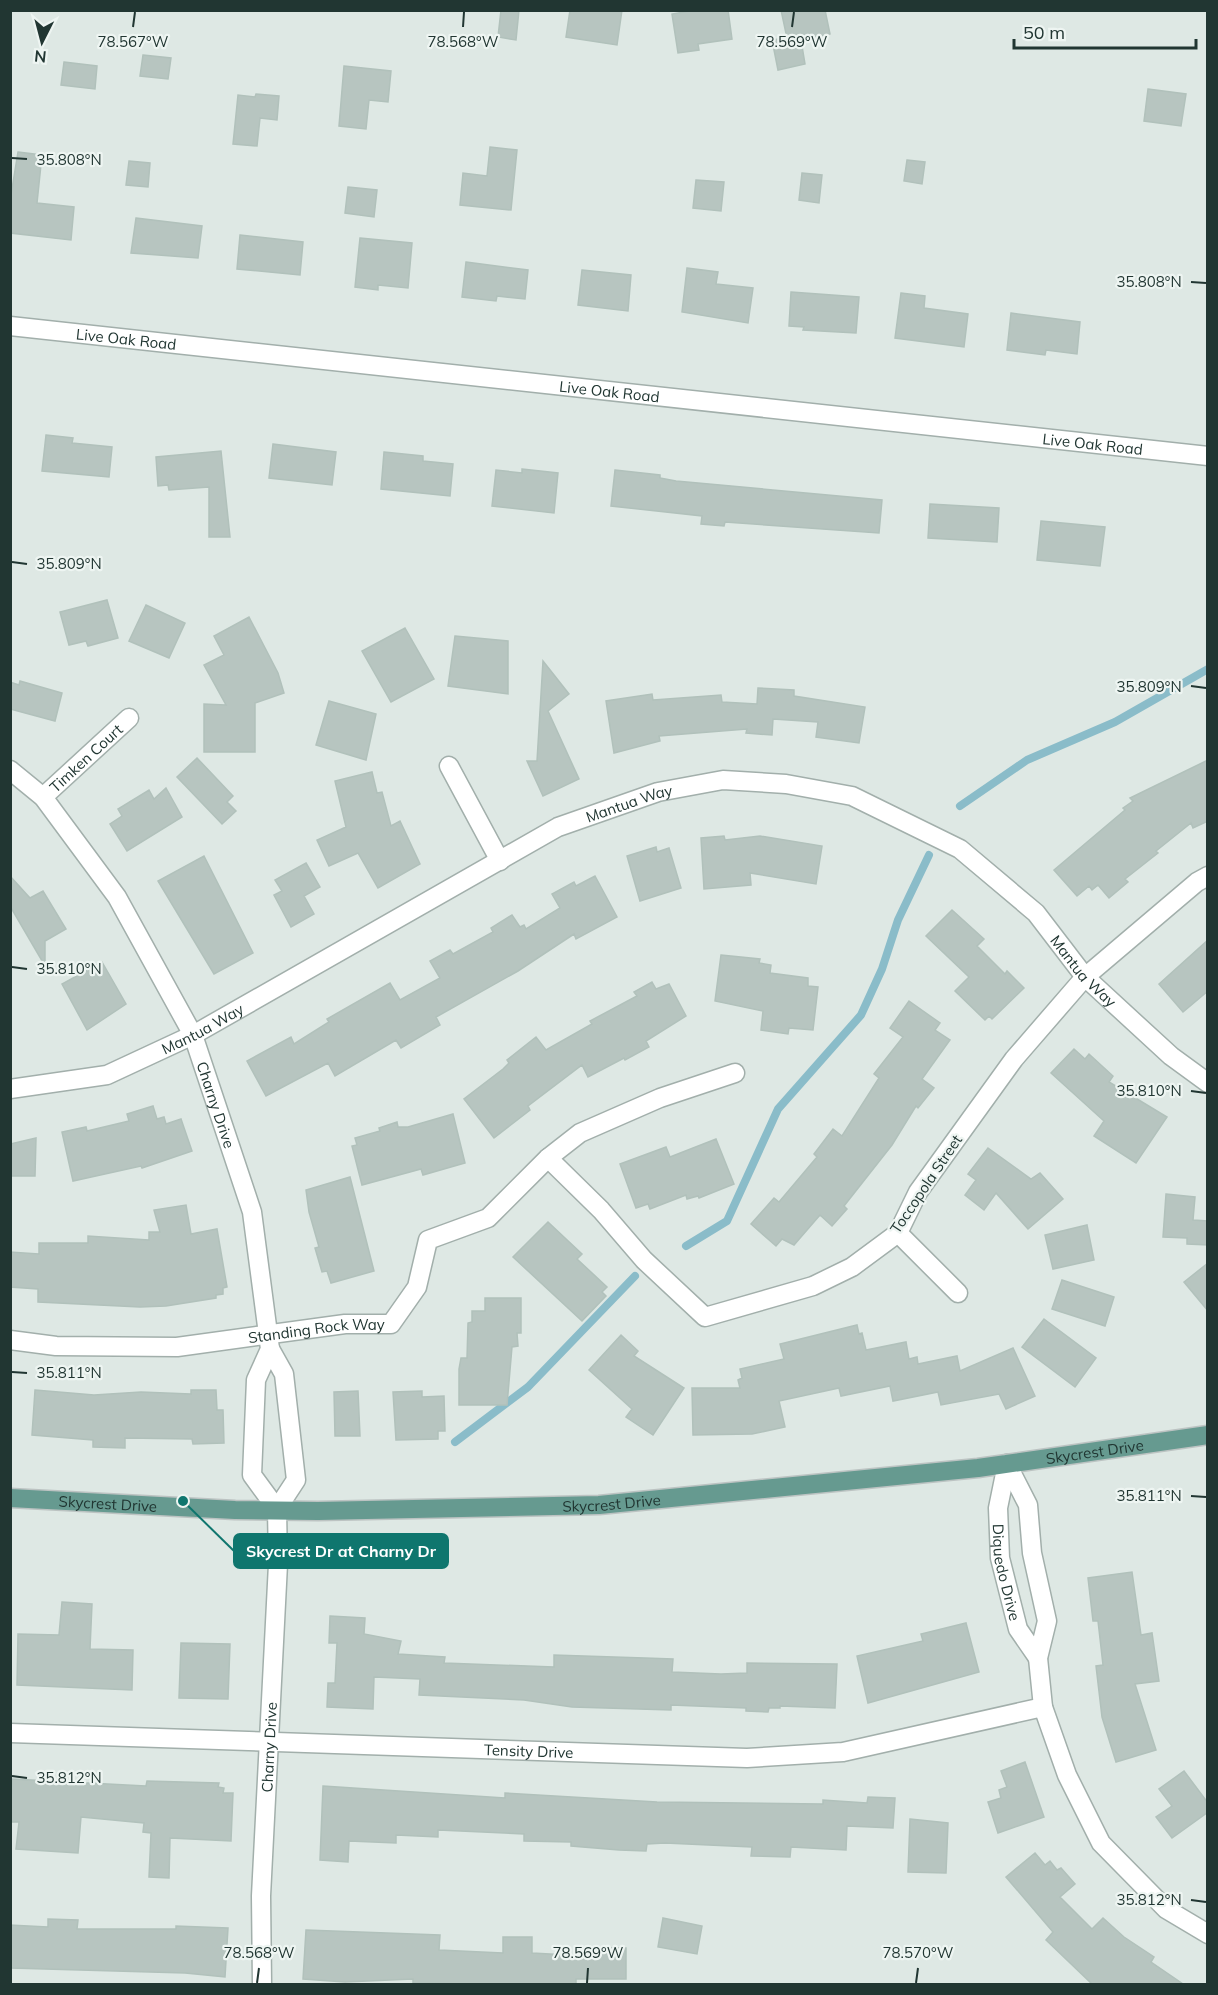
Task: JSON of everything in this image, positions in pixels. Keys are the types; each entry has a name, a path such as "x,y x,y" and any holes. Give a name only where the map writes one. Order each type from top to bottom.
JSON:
{"main road":[{"name":"Skycrest Drive","path":"10,1498 235,1510 599,1505 1007,1464 1208,1436"}],"street":[{"name":"Live Oak Road","path":"10,326 1208,456"},
{"name":"Timken Court","path":"43,797 129,718"},
{"path":"449,766 500,861"},
{"name":"Charny Drive","path":"10,770 43,797 117,897 193,1035 252,1212 270,1341 285,1374 296,1480 277,1509 278,1564 261,1896 262,1984"},
{"name":"Mantua Way","path":"10,1089 107,1075 193,1035 558,827 658,792 723,780 786,784 852,796 960,849 1036,913 1085,978 1171,1056 1208,1083"},
{"name":"Toccopola Street","path":"548,1158 601,1210 644,1260 705,1317 813,1286 852,1266 898,1233 918,1192 1014,1059 1085,978 1197,882 1208,876"},
{"name":"Standing Rock Way","path":"10,1340 56,1346 177,1347 270,1341 345,1324 391,1324 417,1287 428,1240 488,1218 548,1158 580,1133 660,1098 735,1073"},
{"path":"898,1233 958,1293"},
{"path":"270,1341 256,1380 252,1475 277,1509"},
{"name":"Diquedo Drive","path":"1007,1464 999,1508 1000,1558 1018,1629 1038,1658"},
{"name":"Diquedo Drive","path":"1007,1464 1028,1505 1032,1553 1047,1621 1038,1658 1043,1707 1067,1775 1101,1843 1166,1909 1208,1934"},
{"name":"Tensity Drive","path":"10,1732 710,1757 789,1756 843,1752 893,1743 1043,1707"}],"building":[{"path":"501,10 519,10 516,40 498,37"},
{"path":"570,10 622,10 617,45 566,37"},
{"path":"695,10 728,10 732,39 698,44 699,50 678,53 672,14"},
{"path":"781,10 825,10 830,34 801,40 805,64 778,70 772,40 787,38"},
{"path":"143,55 171,58 168,79 140,76"},
{"path":"64,62 97,66 95,89 61,85"},
{"path":"344,66 391,71 388,102 369,100 366,129 339,126"},
{"path":"1148,89 1186,94 1181,126 1144,121"},
{"path":"256,94 279,96 277,120 260,118 257,146 233,144 238,95 255,97"},
{"path":"490,147 517,150 511,210 460,205 463,173 487,176"},
{"path":"18,152 42,155 37,203 74,207 71,240 10,233 10,201"},
{"path":"907,160 925,162 922,184 904,181"},
{"path":"129,161 150,163 148,187 126,185"},
{"path":"802,173 822,175 819,203 799,200"},
{"path":"696,180 724,182 721,211 693,208"},
{"path":"348,187 377,190 374,217 345,213"},
{"path":"136,218 202,226 198,258 131,253"},
{"path":"240,235 303,242 300,275 237,269"},
{"path":"360,238 412,243 408,288 378,285 378,290 355,287"},
{"path":"466,262 528,270 525,299 497,296 496,301 462,297"},
{"path":"687,268 718,272 716,284 753,288 748,323 682,312"},
{"path":"582,270 631,275 628,311 578,305"},
{"path":"791,292 859,297 856,333 803,330 804,327 789,326"},
{"path":"901,293 925,296 924,308 968,314 964,347 895,338"},
{"path":"1011,313 1080,322 1077,354 1046,350 1045,355 1007,350"},
{"path":"46,435 73,438 72,443 112,447 109,477 42,471"},
{"path":"273,444 336,452 332,485 269,478"},
{"path":"221,451 230,537 209,537 209,487 169,490 168,485 158,486 156,457"},
{"path":"384,452 423,456 423,461 453,464 450,496 381,489"},
{"path":"522,469 558,473 554,513 492,506 496,470 522,473"},
{"path":"615,470 660,475 660,478 676,481 882,500 879,533 725,522 724,526 701,524 702,516 611,506"},
{"path":"930,504 999,508 997,542 928,538"},
{"path":"1041,521 1105,527 1100,566 1037,560"},
{"path":"107,600 118,638 88,646 86,641 69,645 60,612"},
{"path":"146,605 185,623 169,658 129,641"},
{"path":"249,617 278,673 284,693 255,703 255,752 204,752 204,704 226,705 204,665 224,655 214,636"},
{"path":"405,628 434,679 391,702 362,651"},
{"path":"455,636 508,641 508,694 448,686"},
{"path":"543,661 569,694 548,711 579,779 543,796 527,761 537,761"},
{"path":"20,681 62,693 55,721 10,709 10,682 19,685"},
{"path":"758,688 794,690 794,696 865,707 859,743 816,737 818,722 773,719 772,735 746,733 747,729 659,736 660,741 614,753 606,701 652,694 653,700 721,695 722,702 757,704"},
{"path":"329,701 376,714 366,760 316,745"},
{"path":"197,758 233,796 227,802 236,811 222,824 177,777"},
{"path":"1208,760 1208,821 1193,828 1191,823 1125,879 1128,882 1109,898 1098,885 1092,890 1089,886 1077,896 1054,870 1125,810 1123,808 1133,801 1130,798"},
{"path":"372,772 377,793 382,792 391,826 400,821 420,864 378,888 358,853 329,866 317,840 346,827 335,781"},
{"path":"166,788 182,817 127,851 110,824 122,816 118,809 149,790 154,799"},
{"path":"724,836 725,840 760,836 822,846 816,884 750,873 751,885 704,889 701,838"},
{"path":"656,847 657,852 669,848 681,888 640,901 627,856"},
{"path":"204,856 253,953 214,974 158,881"},
{"path":"306,863 320,887 304,896 314,914 291,927 274,895 282,891 275,880"},
{"path":"10,876 30,898 43,891 66,929 45,941 45,966 10,906"},
{"path":"595,876 617,917 576,939 574,934 518,971 436,1017 440,1025 401,1048 396,1040 335,1076 328,1063 266,1096 247,1061 291,1037 294,1044 329,1022 327,1019 390,983 400,1000 440,978 430,961 450,950 453,954 493,932 491,928 512,915 520,927 524,925 526,929 560,908 552,894 574,882 576,886"},
{"path":"952,910 984,939 977,946 1005,974 1007,971 1024,988 992,1019 989,1016 985,1020 955,991 969,977 926,936"},
{"path":"1208,940 1208,991 1183,1012 1159,984"},
{"path":"721,955 760,959 759,963 771,965 770,973 808,978 808,986 818,987 813,1030 789,1028 788,1034 761,1030 763,1011 715,1001"},
{"path":"102,962 126,1004 87,1030 62,984"},
{"path":"652,982 656,989 669,984 686,1016 646,1041 649,1047 625,1060 624,1058 588,1077 582,1065 528,1106 530,1110 494,1138 464,1099 503,1069 509,1063 507,1060 536,1037 546,1050 592,1024 590,1021 637,996 634,992"},
{"path":"909,1001 940,1023 935,1030 950,1040 922,1079 934,1088 918,1108 916,1106 892,1145 844,1206 847,1209 832,1226 820,1215 794,1245 782,1239 776,1246 751,1224 774,1198 779,1202 817,1157 814,1154 833,1129 842,1136 879,1078 874,1074 903,1037 890,1028"},
{"path":"1074,1049 1085,1059 1089,1054 1113,1076 1109,1082 1167,1117 1136,1163 1094,1136 1104,1121 1051,1073"},
{"path":"153,1106 157,1119 164,1117 166,1124 181,1119 192,1151 142,1168 141,1166 73,1181 62,1132 86,1127 87,1131 129,1121 127,1114"},
{"path":"453,1114 465,1163 423,1175 421,1169 362,1185 352,1146 357,1145 355,1138 380,1131 379,1128 397,1122 398,1127 408,1127"},
{"path":"36,1138 35,1176 10,1176 10,1144"},
{"path":"716,1139 734,1184 699,1198 698,1196 687,1199 686,1195 650,1209 648,1204 636,1208 620,1164 666,1147 670,1157"},
{"path":"988,1148 1031,1179 1040,1173 1063,1199 1028,1229 996,1193 984,1210 965,1195 976,1180 968,1174"},
{"path":"350,1177 374,1271 331,1283 327,1271 322,1272 315,1248 319,1247 309,1212 306,1190"},
{"path":"1166,1194 1195,1197 1193,1220 1208,1221 1208,1245 1187,1244 1187,1238 1163,1237"},
{"path":"186,1205 191,1234 217,1229 227,1287 223,1288 223,1294 216,1295 216,1298 166,1306 140,1307 38,1302 38,1289 10,1287 10,1252 39,1254 39,1243 88,1243 88,1236 149,1240 149,1232 160,1232 154,1210"},
{"path":"548,1222 582,1254 577,1259 607,1287 602,1292 606,1296 582,1321 513,1257"},
{"path":"1087,1225 1094,1260 1053,1269 1045,1235"},
{"path":"1208,1263 1208,1311 1184,1282"},
{"path":"1062,1280 1114,1297 1105,1326 1052,1309"},
{"path":"485,1298 521,1298 521,1333 517,1333 518,1346 512,1347 507,1405 459,1405 459,1369 461,1358 467,1358 468,1323 472,1322 472,1311 485,1311"},
{"path":"1044,1319 1096,1358 1075,1387 1022,1347"},
{"path":"857,1325 859,1334 862,1333 866,1350 906,1342 909,1359 917,1357 918,1364 957,1356 960,1371 1013,1348 1035,1396 1006,1409 999,1394 941,1405 938,1392 893,1401 890,1386 841,1396 839,1388 779,1401 785,1427 752,1434 693,1435 692,1388 740,1388 738,1380 742,1378 740,1369 784,1359 780,1344"},
{"path":"621,1335 638,1351 634,1356 684,1388 653,1435 626,1417 632,1409 589,1370"},
{"path":"35,1390 94,1395 141,1392 191,1394 191,1390 216,1390 217,1410 223,1410 224,1443 193,1444 192,1439 125,1438 125,1448 93,1447 93,1440 32,1435"},
{"path":"358,1391 360,1436 335,1436 334,1392"},
{"path":"422,1391 422,1397 444,1396 445,1431 438,1431 438,1439 396,1440 393,1392"},
{"path":"1132,1572 1141,1635 1152,1633 1159,1681 1135,1684 1156,1750 1116,1762 1102,1717 1096,1666 1103,1665 1098,1621 1093,1621 1088,1578"},
{"path":"62,1602 92,1604 90,1649 133,1650 132,1690 17,1685 18,1634 59,1635"},
{"path":"330,1616 365,1618 364,1634 401,1641 398,1654 445,1657 444,1663 554,1667 554,1655 673,1659 672,1672 721,1674 747,1673 747,1663 837,1664 835,1708 780,1706 780,1708 769,1708 768,1712 746,1711 746,1708 671,1705 671,1710 572,1707 524,1700 419,1695 420,1679 374,1677 373,1709 327,1707 328,1683 335,1683 337,1643 329,1643"},
{"path":"966,1623 979,1672 868,1703 857,1656 923,1641 921,1634"},
{"path":"181,1643 230,1644 228,1699 179,1698"},
{"path":"1025,1762 1044,1817 998,1833 988,1802 1001,1798 999,1790 1007,1787 1001,1771"},
{"path":"1184,1771 1208,1803 1208,1812 1172,1838 1156,1817 1172,1806 1159,1789"},
{"path":"12,1779 146,1786 147,1781 219,1783 218,1787 224,1788 223,1793 233,1793 231,1841 170,1838 169,1878 149,1877 151,1833 143,1832 144,1823 81,1817 78,1853 16,1849 19,1822 10,1822"},
{"path":"323,1786 505,1798 505,1793 657,1802 823,1804 823,1800 867,1803 868,1797 895,1798 893,1828 847,1826 846,1850 791,1847 790,1857 751,1856 752,1847 665,1843 647,1844 646,1851 619,1850 571,1846 571,1842 524,1841 524,1834 438,1830 438,1837 396,1835 396,1843 349,1841 348,1862 320,1860"},
{"path":"910,1819 948,1823 946,1873 908,1872"},
{"path":"1035,1853 1045,1865 1050,1861 1057,1870 1061,1868 1075,1884 1060,1897 1092,1929 1103,1918 1124,1937 1154,1957 1151,1962 1183,1984 1092,1984 1046,1940 1053,1932 1006,1877"},
{"path":"663,1918 702,1926 697,1954 658,1947"},
{"path":"48,1919 78,1920 77,1929 176,1929 176,1926 228,1928 225,1977 185,1973 10,1968 10,1925 48,1927"},
{"path":"306,1930 440,1935 439,1950 503,1953 503,1937 532,1937 532,1953 586,1956 587,1947 626,1948 626,1979 576,1979 576,1984 470,1984 413,1983 413,1979 345,1982 303,1979"}],"waterway":[{"path":"960,806 1027,760 1115,722 1208,669"},
{"path":"686,1246 727,1221 778,1109 861,1015 882,969 898,920 929,855"},
{"path":"455,1442 528,1387 635,1276"}],"place":[{"name":"Skycrest Dr at Charny Dr","path":"183,1501"}]}
